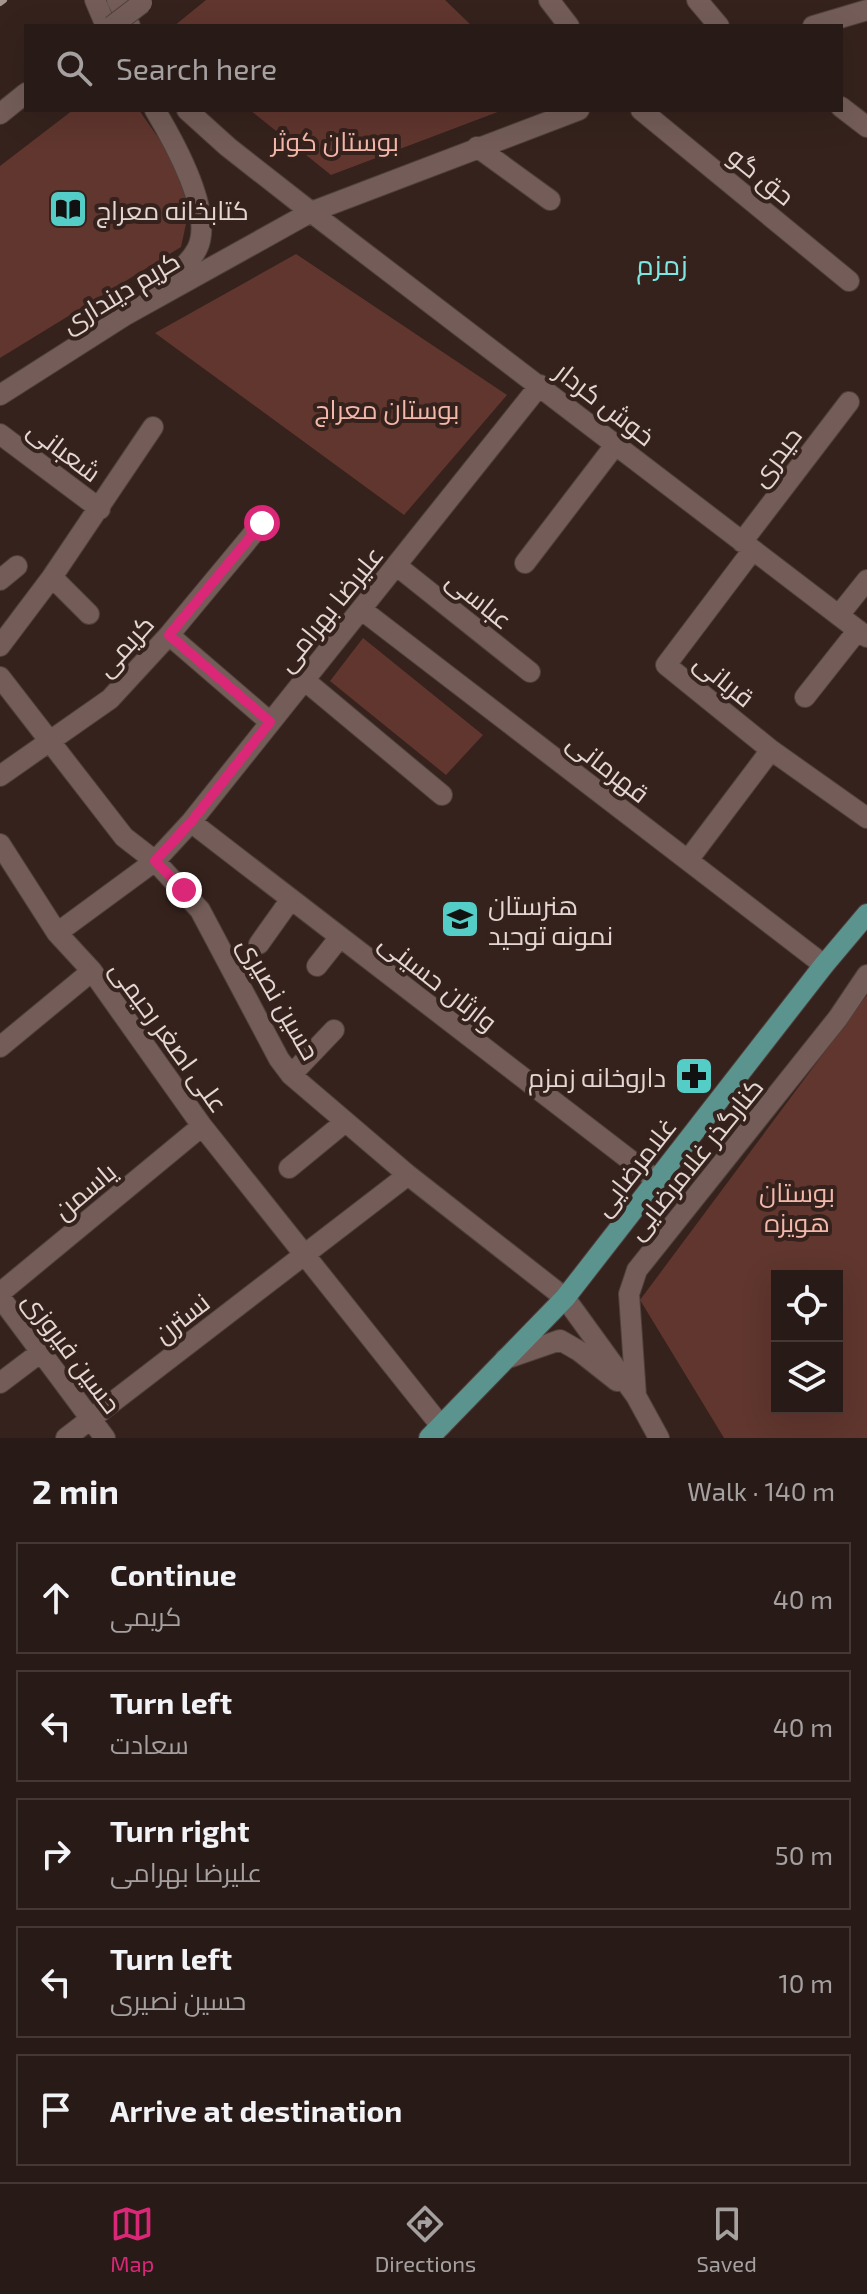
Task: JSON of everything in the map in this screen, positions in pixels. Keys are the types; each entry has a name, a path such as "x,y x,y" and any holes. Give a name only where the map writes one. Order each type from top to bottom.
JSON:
{"main road":[{"name":"غلامرضایی","path":"435,1432 565,1298 867,914"}],"street":[{"path":"95,0 105,24"},
{"path":"117,0 129,24"},
{"path":"549,0 567,24"},
{"path":"697,0 717,24"},
{"path":"115,24 144,2"},
{"path":"820,24 867,10"},
{"path":"0,114 24,95"},
{"path":"843,109 867,127"},
{"path":"124,316 190,260 199,246 198,201 185,166 156,112"},
{"name":"خوش کردار","path":"189,112 228,147 311,212 862,633"},
{"name":"کریم دینداری","path":"0,395 124,316 311,212 573,112"},
{"name":"حق گو","path":"643,112 849,281"},
{"path":"477,147 550,200"},
{"name":"علیرضا بهرامی","path":"57,933 155,861 191,822 540,385"},
{"name":"حیدری","path":"747,547 849,402"},
{"name":"شعبانی","path":"0,646 100,509 153,427"},
{"name":"شعبانی","path":"0,434 100,509"},
{"path":"525,563 616,444"},
{"name":"کریمی","path":"0,776 110,699 169,635 262,523"},
{"name":"قربانی","path":"747,547 666,665 771,750 867,818"},
{"path":"0,580 17,566"},
{"name":"عباسی","path":"397,566 530,672"},
{"path":"52,577 89,614"},
{"path":"839,615 867,580"},
{"name":"قهرمانی","path":"362,610 824,965"},
{"path":"805,697 862,633"},
{"path":"169,635 270,722"},
{"name":"حسین نصیری","path":"0,677 124,837 155,861 200,910 279,1059 291,1075 408,1175 565,1298 636,1396 659,1438"},
{"path":"303,679 442,795"},
{"path":"688,860 771,750"},
{"name":"وارثان حسینی","path":"191,822 656,1180"},
{"name":"علی اصغر رحیمی","path":"1,849 57,933 92,971 202,1126 435,1432"},
{"path":"259,944 291,899"},
{"path":"317,966 340,937"},
{"path":"0,1047 92,971"},
{"name":"کنارگذر غلامرضایی","path":"636,1396 629,1294 637,1270 838,1018 867,975"},
{"path":"291,1075 334,1030"},
{"path":"289,1168 345,1122"},
{"name":"یاسمن","path":"0,1295 202,1126"},
{"name":"نسترن","path":"66,1438 408,1175"},
{"name":"حسین فیروزی","path":"0,1295 105,1438"},
{"path":"505,1359 560,1340 579,1351 636,1396"},
{"path":"0,1383 41,1352"}],"green space":[{"path":"206,0 445,0 470,24 176,24"},
{"path":"70,112 140,112 173,159 189,210 181,247 0,358 0,166"},
{"name":"بوستان کوثر","path":"252,112 498,112 331,175"},
{"name":"بوستان معراج","path":"296,254 507,395 404,515 155,333"},
{"path":"363,638 483,735 446,775 330,681"},
{"name":"بوستان هویزه","path":"867,995 867,1438 724,1438 640,1300"}],"railway":[{"path":"0,3 4,0"}],"place":[{"name":"کتابخانه معراج","path":"68,209"},
{"name":"هنرستان نمونه توحید","path":"460,919"},
{"name":"داروخانه زمزم","path":"694,1076"}],"district":[{"name":"زمزم","path":"662,264"}],"route":[{"path":"184,890 155,861 191,822 270,722 169,635 262,523"}]}
